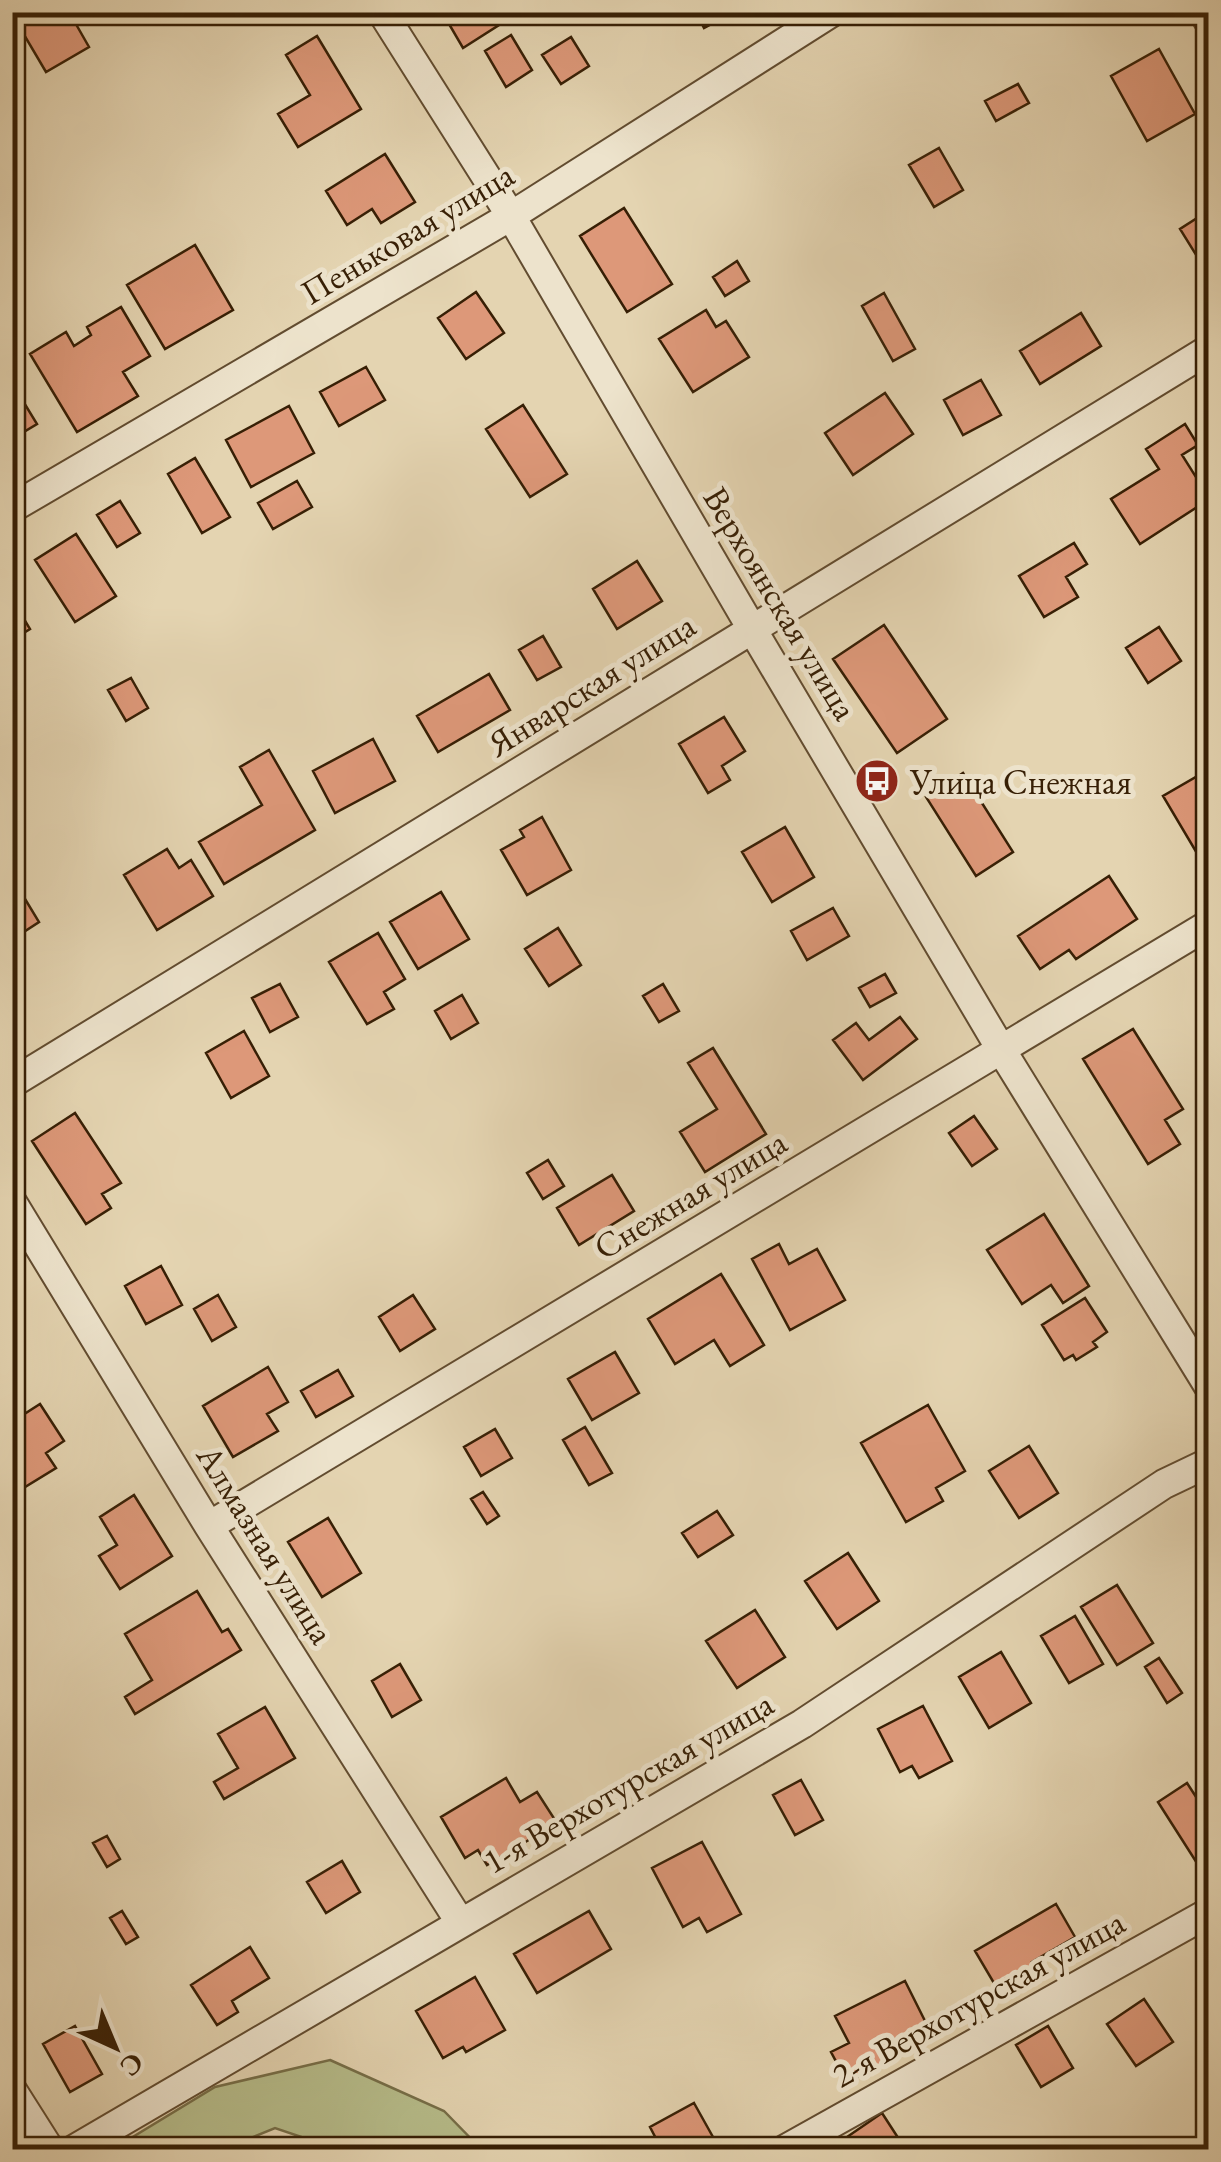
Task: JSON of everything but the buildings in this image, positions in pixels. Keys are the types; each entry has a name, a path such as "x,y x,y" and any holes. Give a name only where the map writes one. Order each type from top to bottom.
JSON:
{"street":[{"name":"Верхоянская улица","path":"382,12 511,216 1002,1050 1208,1385"},
{"name":"Пеньковая улица","path":"12,508 511,216 832,12"},
{"path":"1204,12 1208,20"},
{"name":"Январская улица","path":"12,1083 1208,350"},
{"name":"Снежная улица","path":"209,1526 1208,925"},
{"name":"Алмазная улица","path":"12,1202 209,1526 460,1922"},
{"name":"1-я Верхотурская улица","path":"74,2150 802,1724 1164,1484 1208,1463"},
{"name":"2-я Верхотурская улица","path":"784,2150 1208,1913"},
{"path":"12,2090 50,2150"}],"green space":[{"path":"330,2060 444,2111 481,2149 337,2149 275,2128 224,2149 113,2149 215,2087"}],"place":[{"name":"Улица Снежная","path":"877,781"}]}
